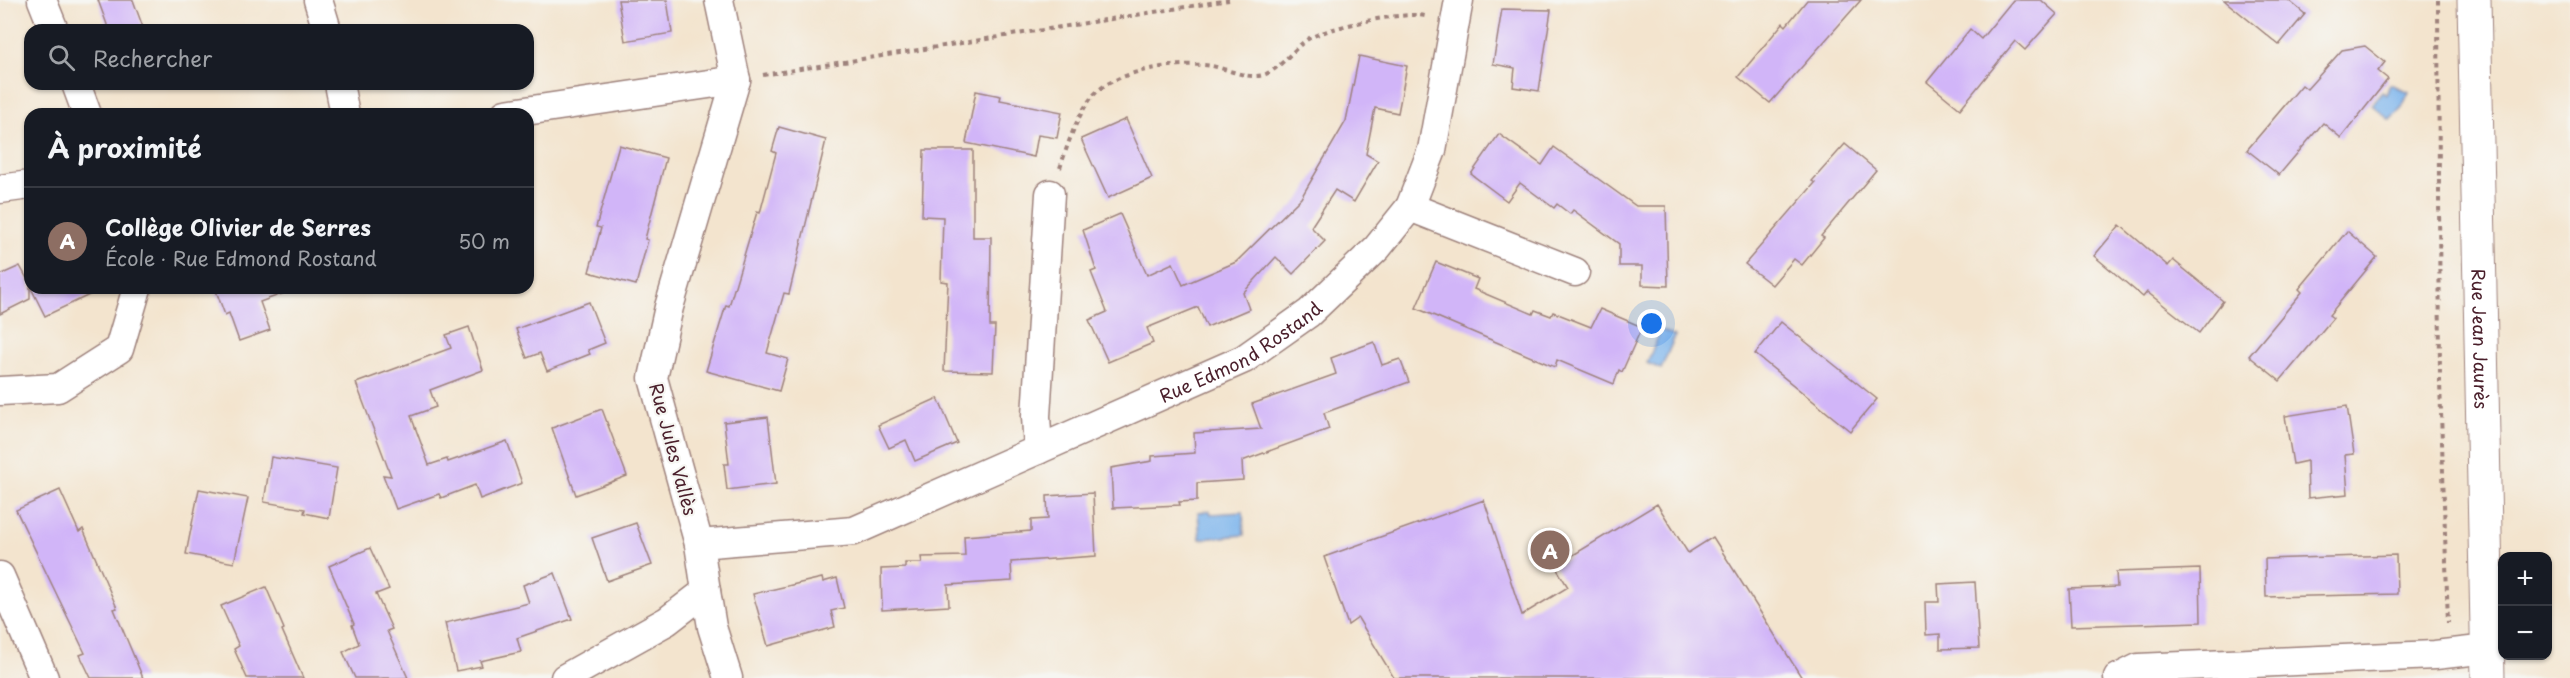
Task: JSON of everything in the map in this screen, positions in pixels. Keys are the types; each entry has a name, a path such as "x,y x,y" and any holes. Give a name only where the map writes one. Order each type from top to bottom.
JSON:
{"main road":[{"name":"Rue Jean Jaurès","path":"2474,0 2488,663"}],"street":[{"path":"42,0 52,24"},
{"path":"318,0 325,24"},
{"path":"534,110 736,80 719,0"},
{"name":"Rue Edmond Rostand","path":"699,544 854,531 1244,359 1309,313 1377,248 1410,207 1432,150 1459,0"},
{"name":"Rue Jules Vallès","path":"728,678 712,627 699,544 653,378 669,308 736,80"},
{"path":"78,90 85,108"},
{"path":"340,90 344,108"},
{"path":"0,189 24,186"},
{"path":"1038,450 1036,416 1050,194"},
{"path":"1410,207 1575,272"},
{"path":"0,391 58,388 119,349 135,294"},
{"path":"0,576 40,677"},
{"path":"565,678 667,621 706,591"},
{"path":"2118,678 2138,668 2449,652 2488,663"}],"path":[{"path":"736,80 1229,0"},
{"path":"2438,0 2440,382 2449,652"},
{"path":"1050,194 1073,131 1092,96 1113,82 1165,65 1212,66 1248,76 1265,74 1309,38 1385,17 1423,15 1453,30"}],"water":[{"path":"2390,84 2409,92 2402,107 2390,120 2372,105 2382,92 2386,95"},
{"path":"1661,330 1675,336 1661,369 1647,363"},
{"path":"1210,511 1211,514 1243,512 1244,535 1200,539 1198,512"}],"building":[{"path":"98,0 133,0 142,24 107,24"},
{"path":"618,0 667,0 672,33 625,41"},
{"path":"1807,0 1861,0 1770,103 1738,77 1783,23 1786,26"},
{"path":"2013,0 2041,0 2057,14 2025,50 2015,41 1960,109 1927,82 1970,29 1981,39"},
{"path":"2224,0 2288,0 2305,14 2279,45"},
{"path":"1502,9 1551,10 1539,91 1513,87 1515,68 1493,64"},
{"path":"2365,46 2385,62 2378,71 2388,79 2341,138 2323,123 2279,175 2247,150 2302,85 2307,89 2342,50"},
{"path":"1359,56 1407,66 1398,113 1375,108 1366,154 1378,161 1354,202 1335,190 1311,227 1325,241 1293,274 1276,257 1243,293 1249,309 1207,327 1198,307 1147,328 1153,343 1108,362 1089,320 1107,312 1091,272 1096,270 1083,230 1120,214 1147,275 1173,263 1183,285 1236,262 1301,198 1346,121"},
{"path":"976,91 1001,96 1000,100 1062,112 1057,138 1038,135 1034,157 966,143"},
{"path":"1126,119 1152,178 1108,198 1081,139"},
{"path":"779,127 826,140 789,294 784,293 767,353 788,359 779,391 706,371 726,305 729,306 757,212 760,213 776,153 772,151"},
{"path":"1499,134 1542,165 1554,147 1636,206 1666,206 1668,286 1642,285 1642,266 1619,266 1619,244 1573,210 1570,214 1557,204 1554,208 1520,183 1507,201 1471,174"},
{"path":"1845,144 1876,170 1821,236 1824,238 1802,265 1794,259 1772,285 1745,264 1815,183 1812,181"},
{"path":"619,145 666,158 645,239 648,240 636,285 589,272 601,228 596,227"},
{"path":"924,150 973,150 973,237 991,237 990,326 995,326 993,372 944,371 948,282 941,281 943,217 922,216"},
{"path":"2120,225 2168,266 2173,260 2223,301 2199,333 2147,292 2143,297 2094,256"},
{"path":"2347,231 2377,257 2329,315 2333,318 2280,381 2249,356 2302,292 2299,289"},
{"path":"1436,262 1478,279 1474,289 1533,314 1535,310 1551,316 1553,312 1591,327 1600,309 1642,327 1622,372 1619,370 1614,384 1557,360 1555,367 1416,308"},
{"path":"20,266 24,273 24,294 30,294 30,299 0,314 0,275"},
{"path":"34,294 91,294 45,316"},
{"path":"217,294 282,294 260,302 270,330 239,341 229,313 225,315"},
{"path":"589,302 605,343 588,350 590,354 547,371 540,353 527,358 516,329"},
{"path":"1781,322 1877,399 1850,431 1755,354"},
{"path":"469,327 483,370 430,390 436,407 411,416 429,465 447,459 448,462 507,441 522,483 480,499 475,485 441,498 439,494 396,509 383,475 391,476 356,383 451,348 446,335"},
{"path":"1374,342 1382,365 1400,359 1409,382 1324,413 1329,429 1242,461 1243,480 1197,483 1197,501 1179,502 1180,505 1113,508 1111,468 1152,461 1152,456 1195,453 1194,433 1261,429 1252,404 1336,374 1331,358"},
{"path":"938,398 957,443 915,461 906,440 889,448 878,425"},
{"path":"2347,406 2354,454 2345,455 2348,494 2308,498 2307,461 2293,464 2285,416"},
{"path":"602,409 627,476 576,495 552,428"},
{"path":"768,417 776,484 727,490 724,464 729,464 724,422"},
{"path":"271,457 337,468 329,518 304,513 305,509 264,502"},
{"path":"199,489 248,498 234,563 186,554"},
{"path":"60,490 79,532 83,529 117,608 114,609 143,678 91,678 80,655 85,653 16,510"},
{"path":"1093,493 1096,556 1011,562 1012,581 948,585 949,606 882,610 881,569 905,568 905,563 922,563 921,557 965,556 964,536 1031,531 1031,520 1048,519 1047,496"},
{"path":"1484,500 1522,615 1568,587 1555,566 1657,504 1688,553 1713,537 1802,678 1394,678 1358,618 1348,625 1324,557"},
{"path":"636,523 652,565 607,581 592,538"},
{"path":"370,548 389,589 376,594 392,629 387,631 408,678 355,678 343,652 359,644 352,625 354,624 329,566"},
{"path":"2396,555 2397,594 2266,597 2265,559"},
{"path":"2200,569 2201,622 2071,626 2069,589 2117,587 2116,572"},
{"path":"555,573 572,619 517,638 521,652 480,661 482,666 456,671 445,623 529,603 523,585"},
{"path":"822,578 823,582 837,578 844,608 831,611 835,627 768,646 753,594"},
{"path":"1975,582 1979,648 1940,649 1940,634 1926,635 1925,602 1939,602 1938,584"},
{"path":"266,587 303,678 247,678 234,649 239,646 221,606"}],"place":[{"name":"Collège Olivier de Serres","path":"1550,550"}]}
